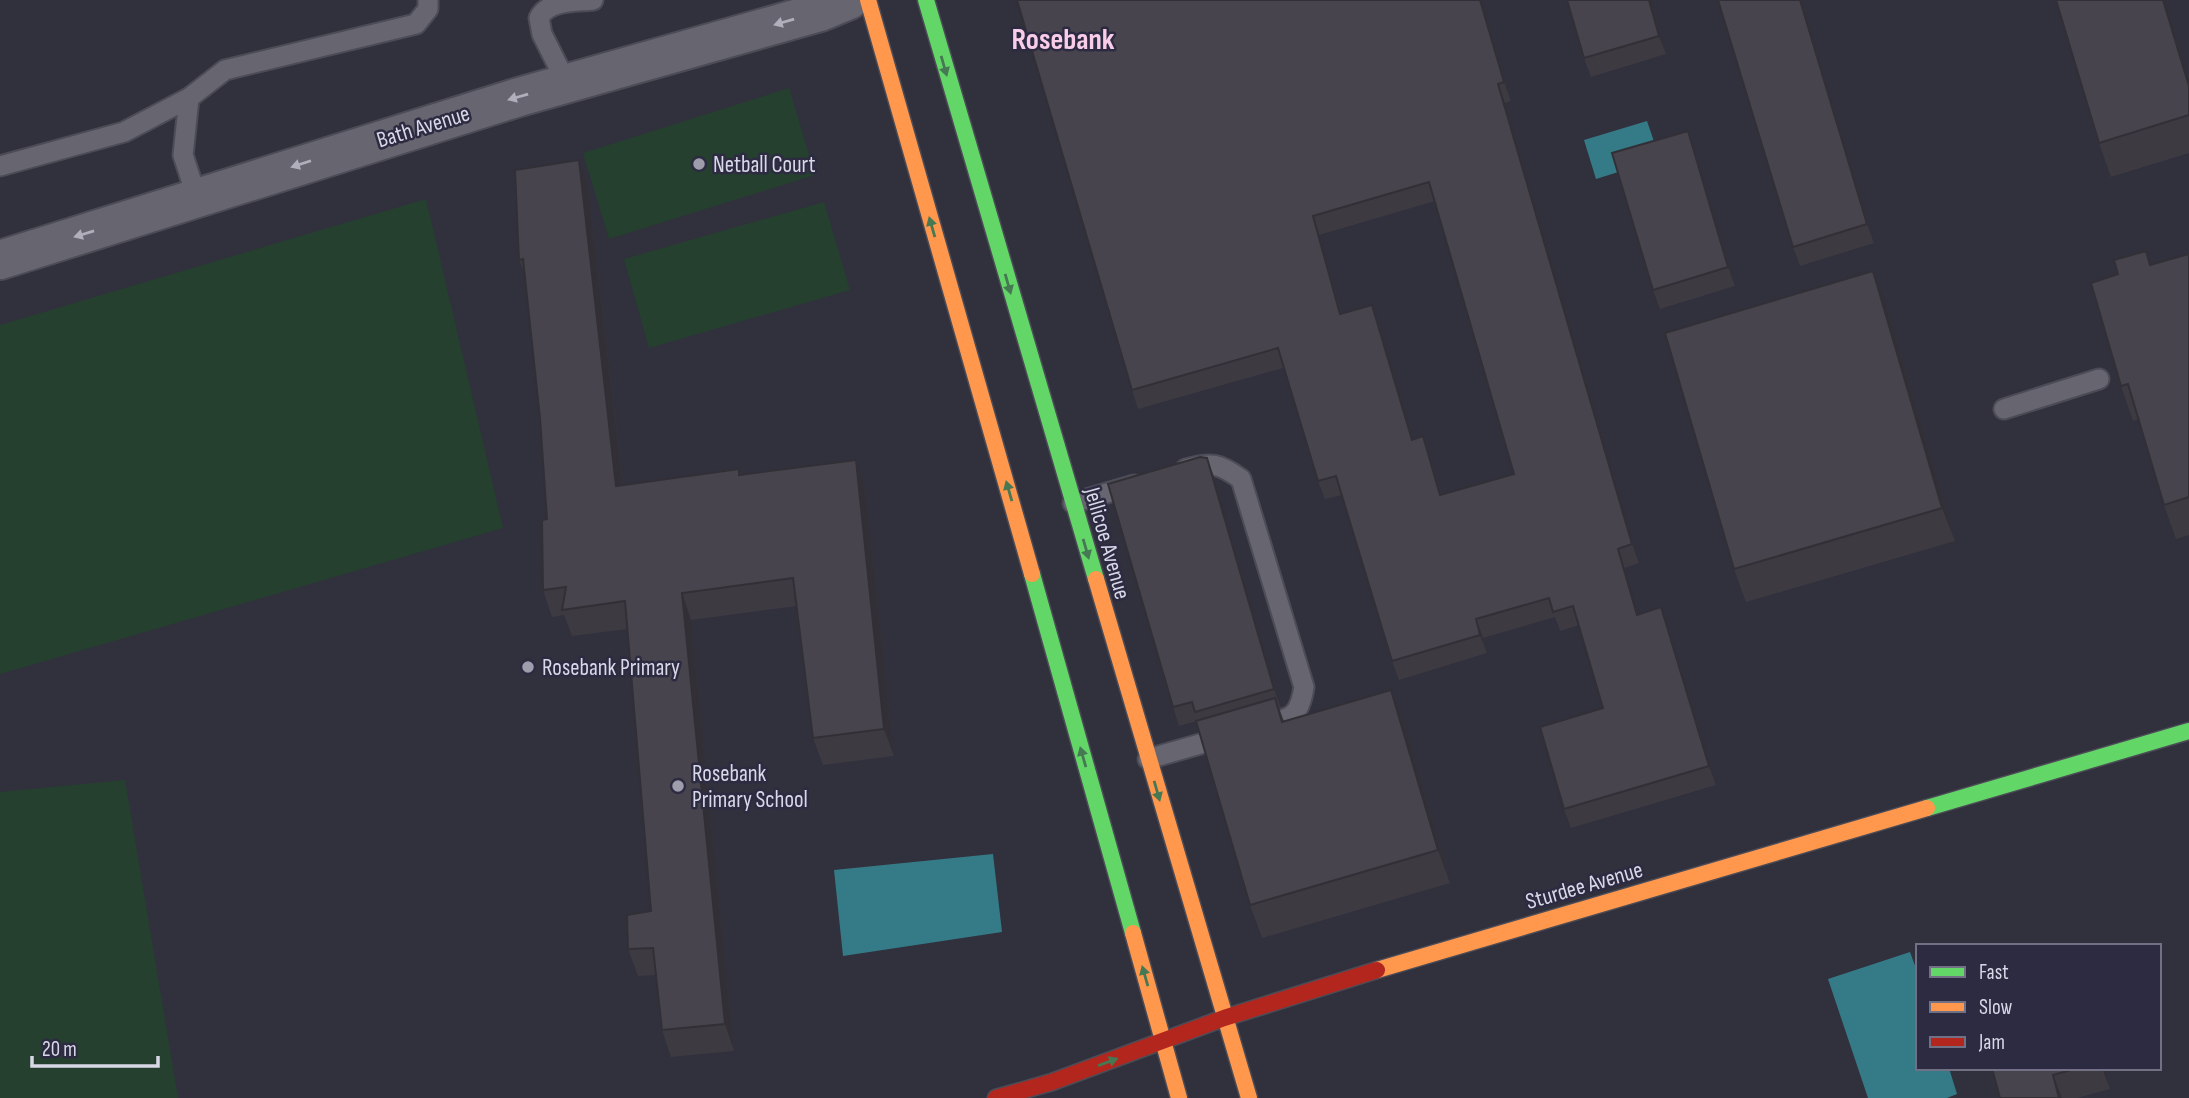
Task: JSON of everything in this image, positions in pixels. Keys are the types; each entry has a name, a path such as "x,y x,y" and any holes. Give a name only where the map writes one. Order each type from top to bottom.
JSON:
{"main road":[{"path":"868,0 1179,1098"},
{"name":"Jellicoe Avenue","path":"926,0 1249,1098"},
{"name":"Sturdee Avenue","path":"996,1098 1052,1082 1224,1018 1415,958 2189,731"}],"street":[{"name":"Bath Avenue","path":"0,260 353,148 567,83 820,12 849,0"}],"lane":[{"path":"0,166 124,132 189,98 225,70 416,24 428,9 428,0"},
{"path":"567,83 542,34 539,18 545,8 552,4 593,0"},
{"path":"189,98 183,155 197,198"},
{"path":"2004,409 2099,379"},
{"path":"1073,503 1206,463 1224,466 1241,479 1304,687 1301,706 1290,718 1148,758"}],"green space":[{"name":"Netball Court","path":"789,88 815,175 609,239 583,153"},
{"path":"426,199 503,528 0,674 0,325"},
{"name":"Netball Court","path":"824,202 850,290 649,348 624,259"},
{"path":"125,780 178,1098 0,1098 0,792"}],"water":[{"path":"1647,121 1660,159 1596,179 1584,140"},
{"path":"993,854 1002,932 843,956 834,870"},
{"path":"1910,952 1916,968 1916,1070 1950,1070 1957,1094 1947,1098 1868,1098 1828,979"}],"building":[{"path":"1017,0 1480,0 1504,82 1498,84 1632,544 1618,549 1637,615 1661,607 1709,766 1564,809 1540,727 1603,708 1573,606 1553,612 1549,598 1476,619 1480,635 1392,661 1336,476 1318,481 1278,348 1132,390","holes":["1429,182 1514,474 1440,495 1423,436 1412,440 1372,305 1340,314 1313,216"]},
{"path":"1567,0 1649,0 1659,36 1584,58"},
{"path":"1718,0 1800,0 1867,224 1793,247"},
{"path":"2056,0 2163,0 2189,86 2189,115 2099,143"},
{"path":"1688,131 1728,267 1653,290 1612,153"},
{"path":"579,160 616,486 739,469 739,475 856,460 884,729 813,738 793,578 682,593 725,1024 662,1030 653,948 628,949 627,915 651,911 625,601 562,610 566,587 543,590 542,520 547,519 540,418 523,259 519,260 515,170"},
{"path":"2146,251 2150,265 2189,254 2189,497 2164,505 2128,384 2121,386 2091,283 2118,274 2114,260"},
{"path":"1873,271 1942,508 1734,569 1665,333"},
{"path":"1200,457 1207,458 1274,689 1195,712 1192,702 1173,707 1108,484"},
{"path":"1391,690 1438,850 1250,905 1196,721 1275,698 1282,722"},
{"path":"1993,1070 2071,1070 2053,1075 2059,1098 2000,1098"}],"traffic: fast":[{"path":"926,0 1096,579"},
{"path":"1032,574 1133,933"},
{"path":"1927,808 2189,731"}],"traffic: slow":[{"path":"868,0 1032,574"},
{"path":"1096,579 1249,1098"},
{"path":"1377,970 1927,808"},
{"path":"1133,933 1179,1098"}],"traffic: jam":[{"path":"996,1098 1052,1082 1224,1018 1377,970"}],"place":[{"name":"Netball Court","path":"699,164"},
{"name":"Rosebank Primary","path":"528,667"},
{"name":"Rosebank Primary School","path":"678,786"}],"district":[{"name":"Rosebank","path":"1063,39"}]}
